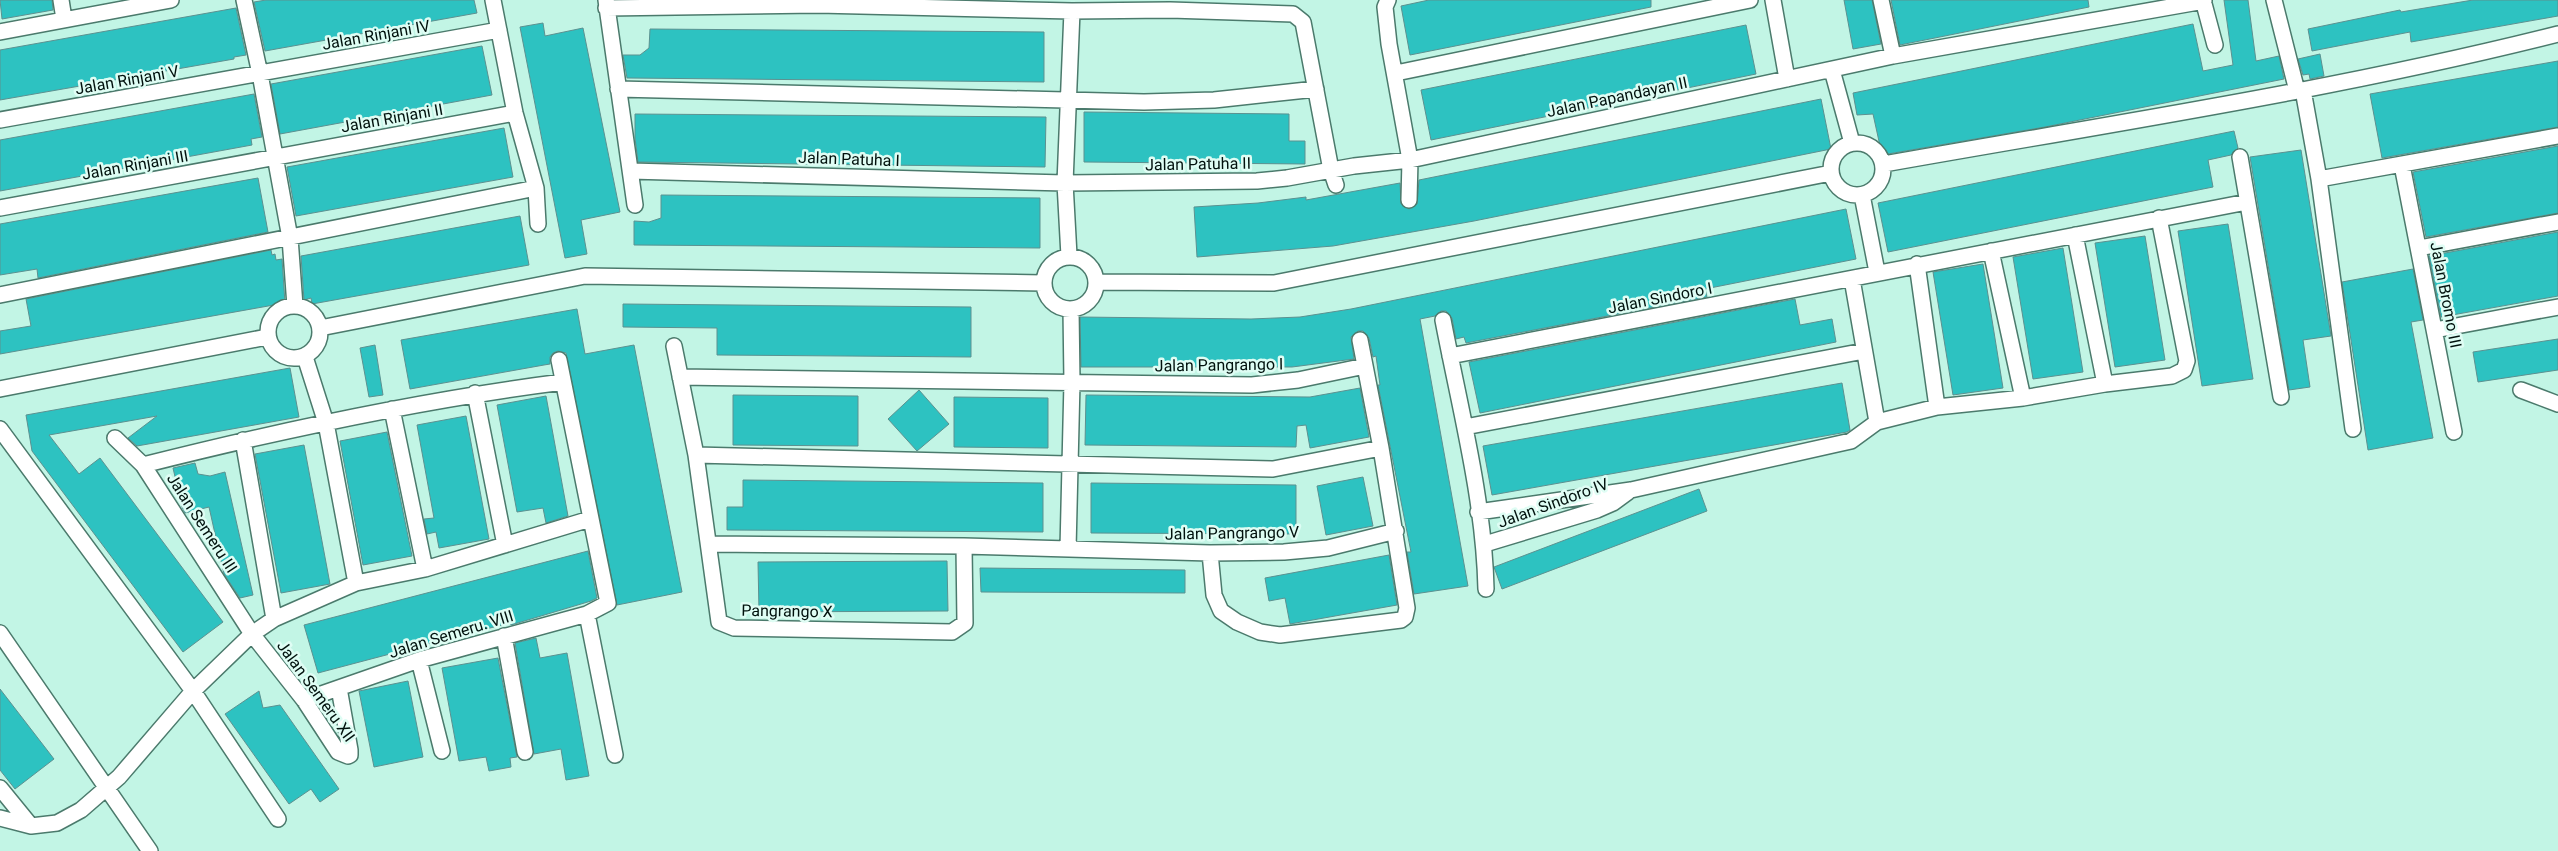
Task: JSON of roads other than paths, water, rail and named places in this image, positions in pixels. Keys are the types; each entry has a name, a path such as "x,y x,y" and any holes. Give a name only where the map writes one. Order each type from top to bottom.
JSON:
{"street":[{"path":"61,0 64,19"},
{"path":"0,32 163,0"},
{"path":"244,0 260,74 290,238 295,306"},
{"path":"493,0 515,113 536,188 538,224"},
{"path":"1388,0 1385,7 1389,44 1396,73 1410,160 1409,200"},
{"path":"1396,73 1750,0"},
{"path":"1772,0 1787,79"},
{"path":"1881,0 1893,56"},
{"path":"2274,0 2300,91 2319,179 2353,429"},
{"path":"2203,1 2215,45"},
{"name":"Jalan Papandayan II","path":"1331,170 1410,160 1893,56 2203,1"},
{"path":"635,205 606,4 818,5 1072,11 1170,10 1292,14 1303,22 1331,170 1336,185"},
{"path":"1069,256 1065,183 1072,11"},
{"name":"Jalan Rinjani IV","path":"260,74 499,30"},
{"path":"1884,164 2300,91 2474,55 2558,34"},
{"path":"1832,70 1852,143"},
{"name":"Jalan Rinjani V","path":"0,120 260,74"},
{"path":"618,89 1069,100 1214,100 1316,89"},
{"name":"Jalan Rinjani II","path":"276,158 515,113"},
{"path":"2319,179 2558,136"},
{"path":"1852,143 1866,144 1877,152 1884,164 1882,178 1874,189 1862,195 1848,194 1836,186 1831,173 1832,160 1840,148 1852,143"},
{"path":"2240,157 2281,397"},
{"name":"Jalan Rinjani III","path":"0,208 276,158"},
{"name":"Jalan Bromo III","path":"2402,165 2454,432"},
{"name":"Jalan Patuha II","path":"1065,183 1256,181 1287,178 1331,170"},
{"name":"Jalan Patuha I","path":"631,171 1065,183"},
{"path":"1096,282 1274,283 1831,173"},
{"path":"0,295 536,188"},
{"path":"1862,195 1877,272"},
{"name":"Jalan Sindoro I","path":"1450,356 1917,264 2247,202"},
{"path":"1478,512 1631,490 1851,441 1877,422 1937,407 2023,398 2105,384 2172,376 2184,370 2187,361 2159,218"},
{"path":"2419,248 2558,222"},
{"path":"2075,235 2105,384"},
{"path":"1992,251 2023,398"},
{"path":"1069,256 1082,259 1092,268 1096,282 1093,295 1084,305 1071,309 1057,306 1047,297 1043,283 1046,270 1056,260 1069,256"},
{"path":"1917,264 1937,407"},
{"path":"320,328 585,276 1043,283"},
{"path":"1852,278 1877,422"},
{"path":"295,306 314,315 320,328 319,342 305,357 285,358 274,350 267,337 269,324 276,312 295,306"},
{"path":"1068,549 1071,464 1071,309"},
{"path":"2434,330 2555,309"},
{"path":"1443,320 1465,428 1485,544 1486,590"},
{"path":"0,389 267,337"},
{"path":"1210,553 1214,595 1221,611 1237,622 1260,632 1280,635 1401,620 1405,616 1407,608 1396,531 1360,340"},
{"name":"Pangrango X","path":"674,346 696,455 709,544 716,614 719,622 734,628 952,632 965,623 964,546"},
{"path":"1465,428 1864,351"},
{"path":"305,357 326,423 356,583"},
{"path":"0,818 31,826 57,823 81,810 120,777 193,691 252,634 274,619 356,583 425,569 590,519 559,360"},
{"name":"Jalan Pangrango I","path":"680,377 1252,385 1298,380 1365,366"},
{"path":"143,466 243,440 392,409 475,393 563,382"},
{"path":"2521,390 2558,404"},
{"path":"475,393 505,545"},
{"path":"392,409 425,569"},
{"path":"0,429 193,691 278,819"},
{"name":"Jalan Semeru III","path":"115,438 143,466 252,634"},
{"path":"243,440 274,619"},
{"path":"696,455 1273,469 1381,448"},
{"name":"Jalan Sindoro IV","path":"1485,544 1597,510 1613,503 1631,490"},
{"name":"Jalan Semeru. VIII","path":"304,700 419,660 587,614 608,603 590,519"},
{"name":"Jalan Pangrango V","path":"709,544 964,546 1210,553 1284,552 1328,548 1396,531"},
{"path":"587,614 615,756"},
{"path":"0,633 106,790 150,851"},
{"name":"Jalan Semeru XII","path":"252,634 304,700 338,752 348,756 350,755 350,750 339,688"},
{"path":"504,636 525,752"},
{"path":"419,660 442,751"},
{"path":"0,788 31,826"}]}
